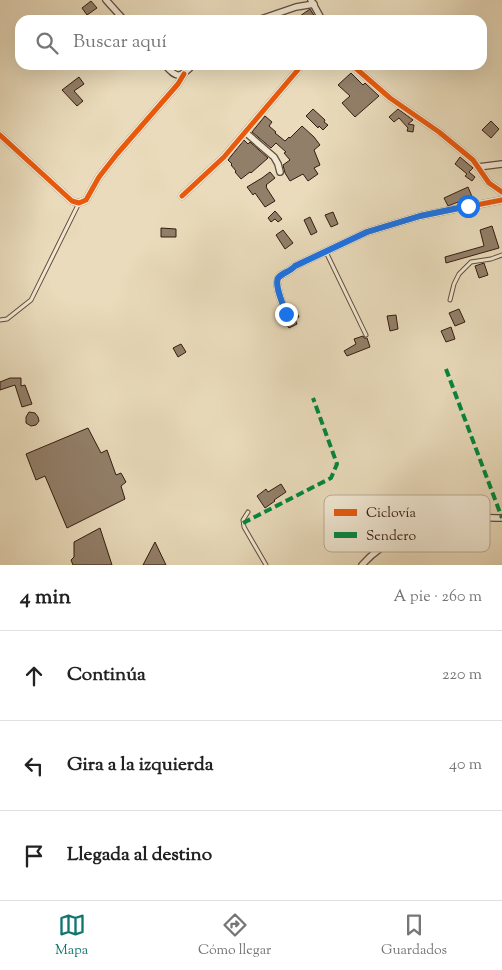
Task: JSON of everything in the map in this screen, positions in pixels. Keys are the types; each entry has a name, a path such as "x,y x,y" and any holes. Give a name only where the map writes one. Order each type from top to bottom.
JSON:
{"street":[{"path":"106,0 120,15"},
{"path":"273,15 312,2 319,15"},
{"path":"169,70 173,74 184,74"},
{"path":"0,135 72,201 79,203 86,200 99,176 188,70"},
{"path":"182,196 224,157 298,70"},
{"path":"286,314 277,285 278,279 295,266 367,232 420,216 502,200 472,160 440,132 390,98 358,70"},
{"path":"245,132 274,157 280,172"},
{"path":"478,167 502,164"},
{"path":"489,183 502,192"},
{"path":"362,565 377,552"}],"lane":[{"path":"0,320 7,319 31,300 79,203"},
{"path":"326,252 366,335"},
{"path":"450,300 459,274 471,262 502,255"},
{"path":"248,512 243,520 244,527 266,565"}],"building":[{"path":"91,1 97,8 87,15 82,8"},
{"path":"310,9 314,15 301,15"},
{"path":"351,73 363,85 365,83 379,96 355,117 342,103 350,96 338,85"},
{"path":"79,77 84,84 74,91 83,101 77,106 62,90"},
{"path":"313,109 328,125 323,130 319,126 318,128 306,116"},
{"path":"398,109 413,120 408,124 414,125 413,132 407,131 408,128 399,118 394,122 389,117"},
{"path":"265,116 272,122 269,126 285,141 302,126 314,137 320,145 314,150 320,165 314,168 318,174 308,181 303,174 290,181 283,165 290,160 284,153 286,152 276,143 271,148 252,132"},
{"path":"491,121 499,129 491,138 482,130"},
{"path":"244,140 248,144 250,142 268,158 241,179 228,160"},
{"path":"460,157 473,168 469,172 475,177 472,181 455,164"},
{"path":"270,172 275,178 266,187 275,201 265,207 255,193 253,195 247,187"},
{"path":"468,187 473,199 448,206 444,198"},
{"path":"275,211 282,219 278,222 275,219 271,222 268,218"},
{"path":"333,212 338,224 331,227 325,215"},
{"path":"310,217 317,232 311,235 304,220"},
{"path":"492,226 499,248 446,263 445,257 484,246 480,230"},
{"path":"161,228 176,229 176,237 161,237"},
{"path":"283,230 293,243 285,249 276,235"},
{"path":"484,263 488,275 479,278 475,266"},
{"path":"295,309 299,317 295,319 297,324 289,328 285,322 292,318 290,312"},
{"path":"459,309 465,322 455,326 449,313"},
{"path":"396,315 398,329 390,331 387,316"},
{"path":"451,327 455,339 446,342 441,331"},
{"path":"363,336 367,338 370,347 347,356 344,351 356,344 354,339"},
{"path":"181,344 186,352 178,357 173,348"},
{"path":"10,378 21,378 21,386 25,385 32,404 22,407 15,385 0,390 0,382"},
{"path":"29,412 35,413 38,417 39,421 36,425 31,426 26,423 26,417"},
{"path":"88,428 101,453 107,450 116,475 121,473 126,482 121,486 125,499 67,528 45,476 36,480 26,454"},
{"path":"281,484 286,492 265,508 257,496 266,489 268,492"},
{"path":"100,528 112,565 73,565 71,560 74,557 74,542"},
{"path":"155,542 166,565 143,565"}],"marked path":[{"path":"446,369 502,518"},
{"path":"243,523 331,478 337,464 313,398"}],"cycle path":[{"path":"182,196 224,157 298,70"},
{"path":"358,70 390,98 439,132 473,160 489,183 502,192"},
{"path":"0,135 72,201 79,203 86,200 99,177 178,84 184,74"},
{"path":"286,314 279,294 278,283 281,275 295,266 367,232 420,216 502,200"}],"route":[{"path":"286,314 277,285 278,279 295,266 367,232 420,216 468,206"}]}
